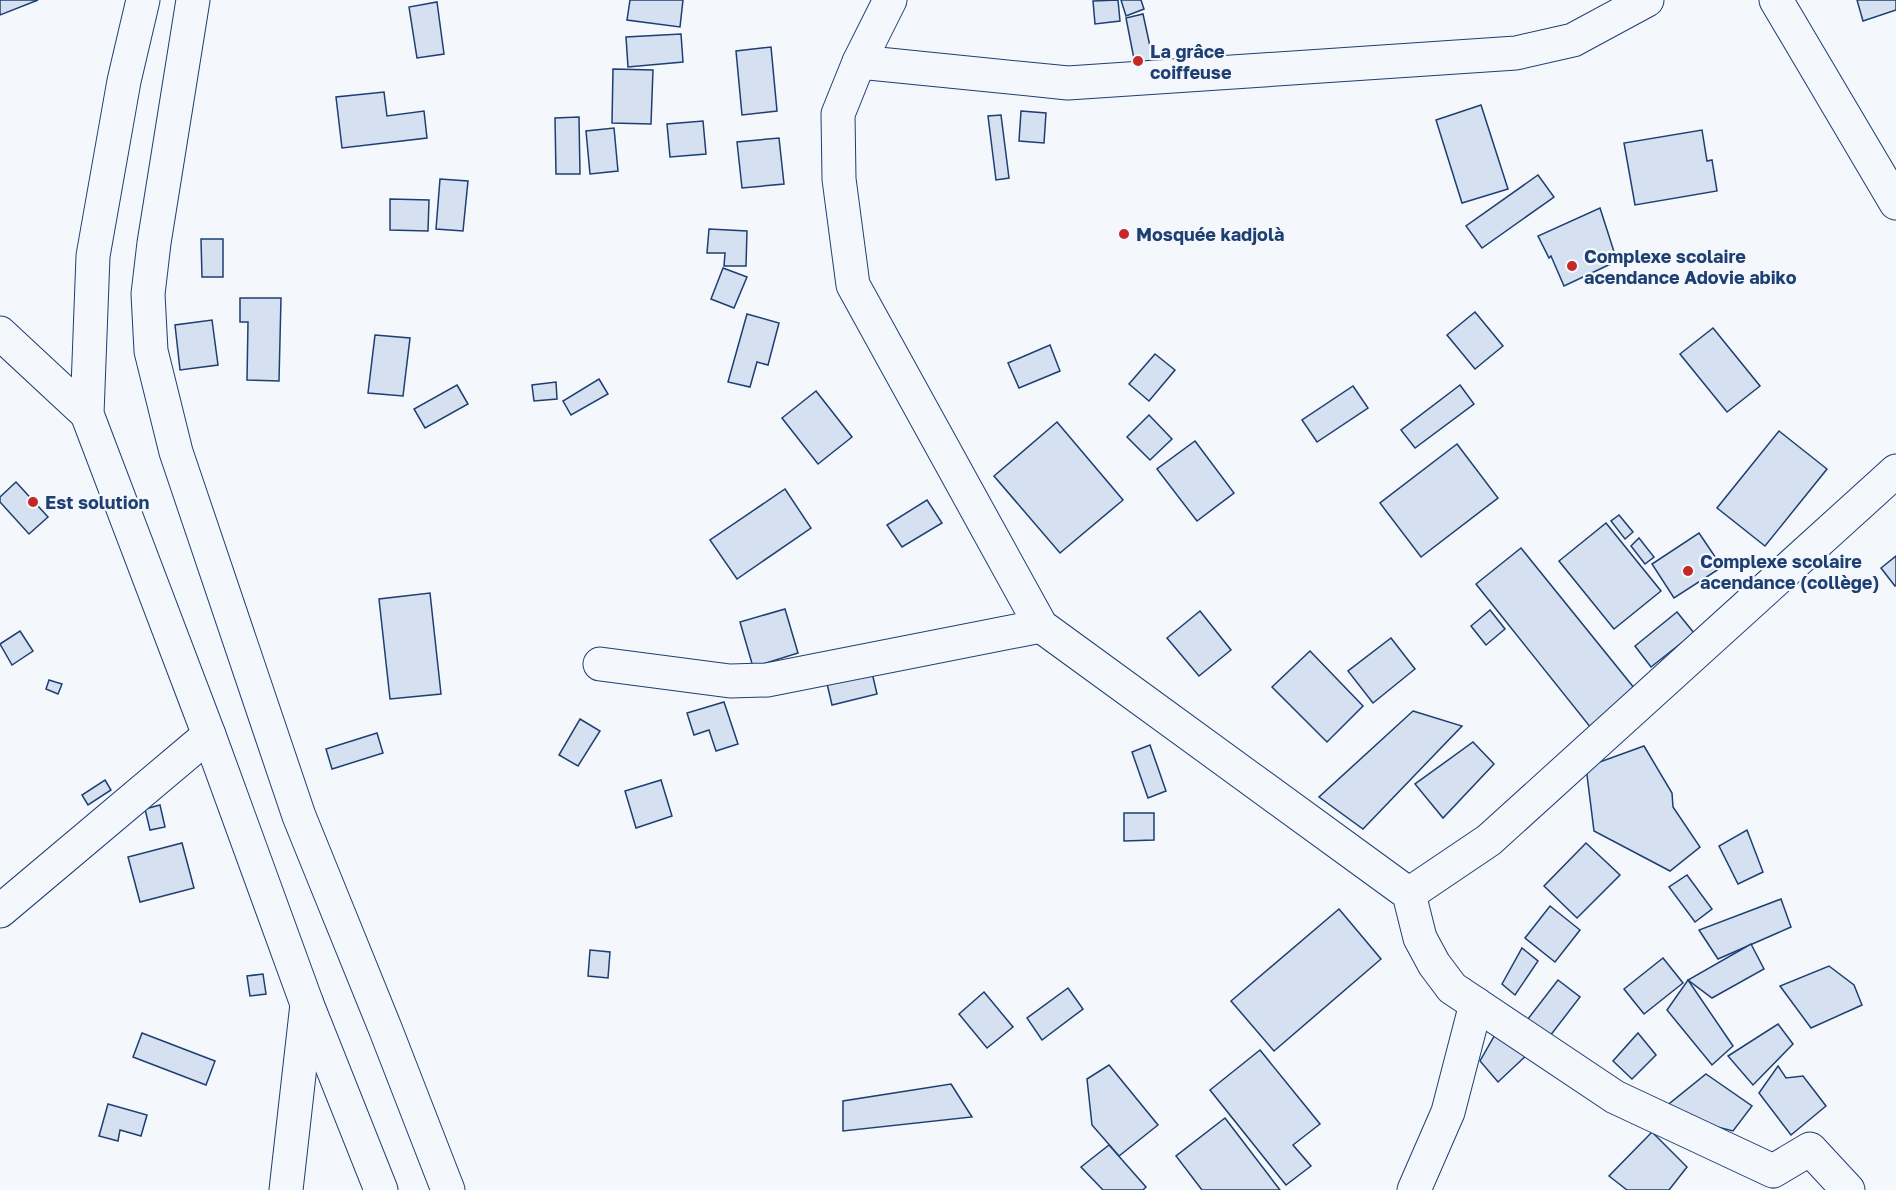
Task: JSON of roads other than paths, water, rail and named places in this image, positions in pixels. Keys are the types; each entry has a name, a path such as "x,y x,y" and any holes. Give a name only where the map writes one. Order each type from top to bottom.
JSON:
{"street":[{"path":"143,0 124,81 93,256 87,414 209,735 307,1004 381,1190"},
{"path":"193,0 157,220 148,294 151,351 176,452 298,816 385,1028 448,1190"},
{"path":"890,0 859,62 838,114 839,179 853,285 1041,626 1408,894 1420,938 1434,964 1452,988 1615,1097 1773,1171 1810,1149 1848,1190"},
{"path":"859,62 1068,83 1516,53 1573,40 1647,0"},
{"path":"1776,0 1896,203"},
{"path":"0,333 87,414"},
{"path":"1408,894 1489,840 1896,471"},
{"path":"600,664 730,681 767,680 1041,626"},
{"path":"0,910 209,735"},
{"path":"286,1190 307,1004"},
{"path":"1414,1190 1448,1112 1476,1004"}],"place":[{"name":"La grâce coiffeuse","path":"1138,61"},
{"name":"Mosquée kadjolà","path":"1124,234"},
{"name":"Complexe scolaire acendance Adovie abiko","path":"1572,266"},
{"name":"Est solution","path":"33,502"},
{"name":"Complexe scolaire acendance (collège)","path":"1688,571"}]}
